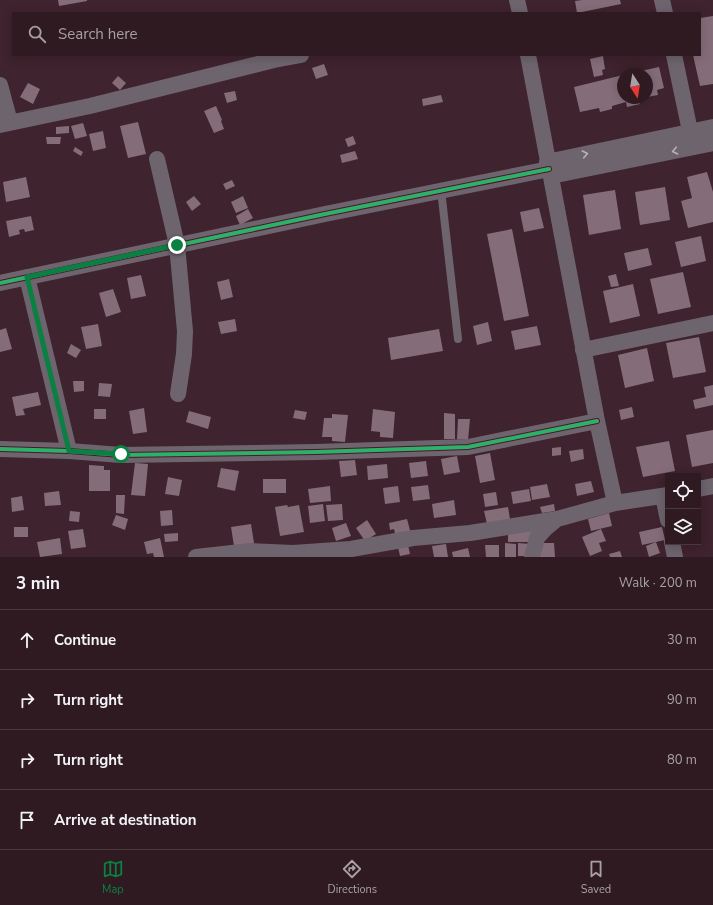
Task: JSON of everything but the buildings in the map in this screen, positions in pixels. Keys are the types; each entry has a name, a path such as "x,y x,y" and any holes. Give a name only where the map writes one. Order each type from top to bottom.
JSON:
{"street":[{"path":"662,0 665,12"},
{"path":"0,85 5,123 90,106 274,60 296,56"},
{"path":"528,56 583,350 615,504"},
{"path":"674,56 690,131"},
{"path":"549,169 690,131 713,127"},
{"path":"0,283 441,190 549,169 713,143"},
{"path":"157,159 177,245 185,331 184,354 178,394"},
{"path":"27,277 69,451"},
{"path":"583,350 713,324"},
{"path":"0,449 121,454 192,454 468,447 597,421"},
{"path":"701,488 713,486"},
{"path":"196,557 250,551 292,553 351,549 413,538 470,533 557,519 615,504 665,495"},
{"path":"532,557 537,538 557,519"},
{"path":"673,545 675,557"}],"lane":[{"path":"441,190 458,339"}],"cycle path":[{"path":"0,283 325,214 549,169"},
{"path":"0,449 69,451 121,455 316,452 468,447 597,421"}],"route":[{"path":"121,454 69,451 27,277 177,245"}]}
